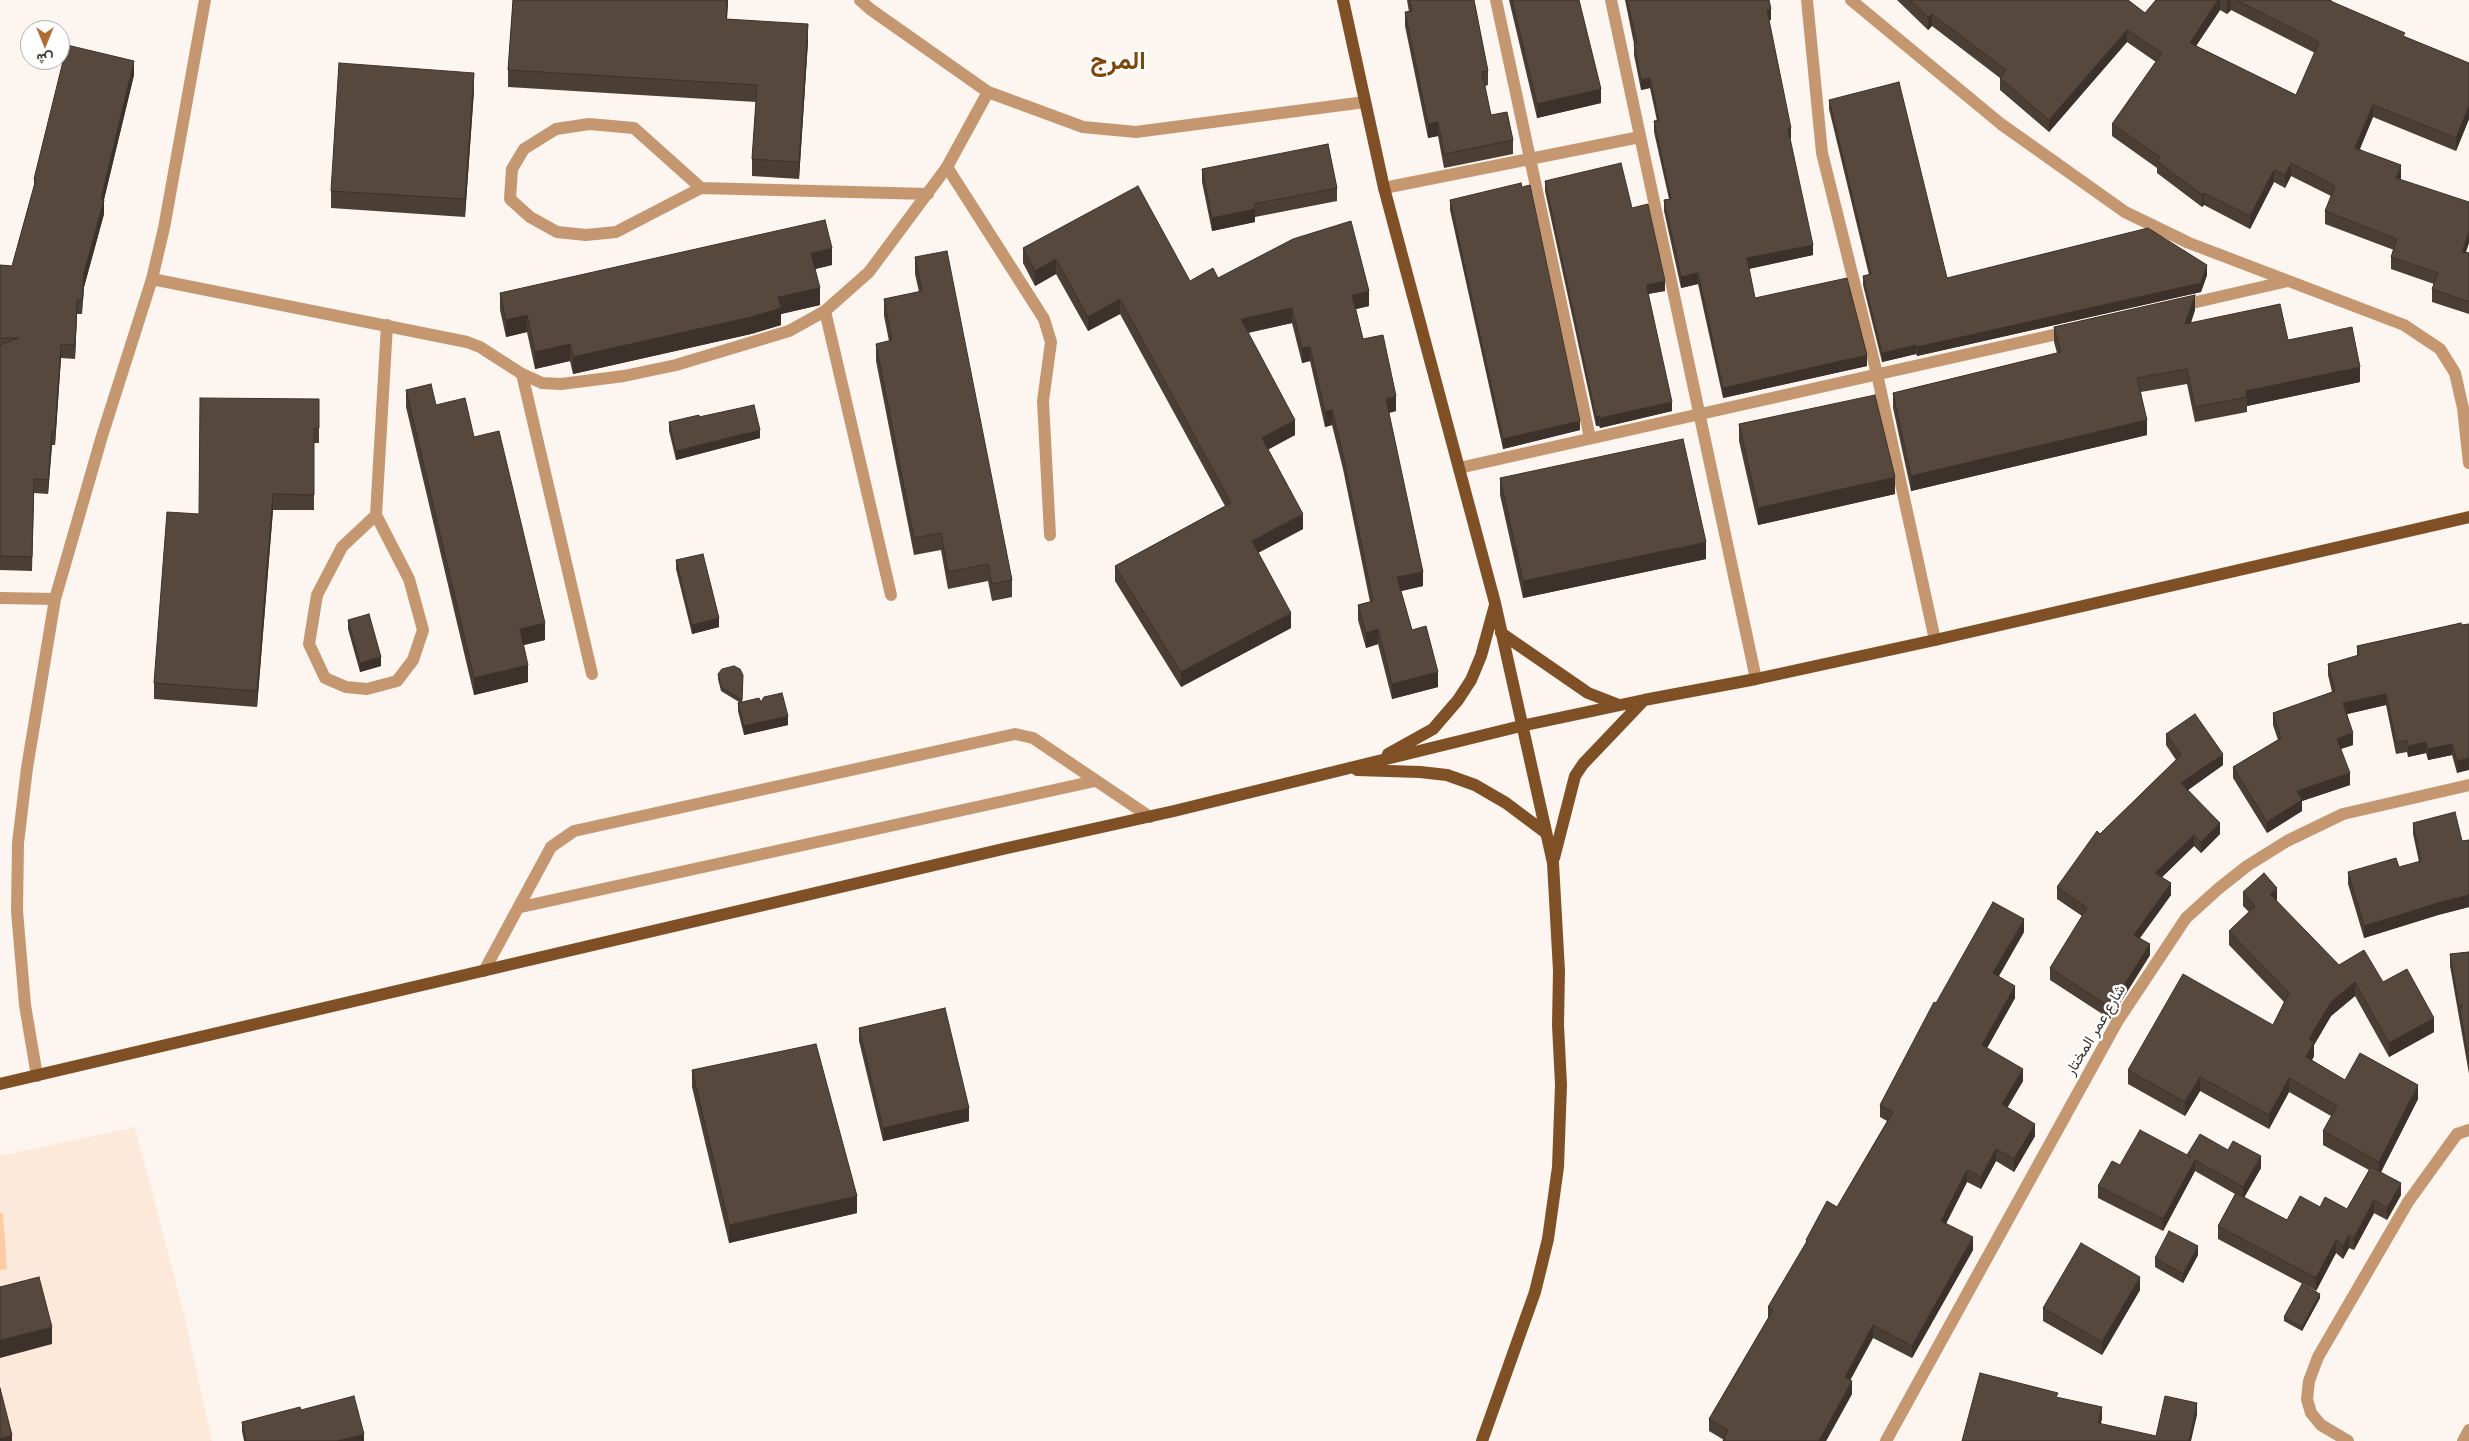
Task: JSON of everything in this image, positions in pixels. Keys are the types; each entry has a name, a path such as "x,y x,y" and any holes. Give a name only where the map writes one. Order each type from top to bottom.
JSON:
{"main road":[{"path":"1343,0 1384,188 1495,603 1521,726 1553,862 1559,971 1558,1025 1561,1085 1558,1167 1548,1240 1535,1292 1482,1441"},
{"path":"0,1084 1150,817 1521,726 1756,679 1935,640 2469,517"},
{"path":"1373,762 1433,729 1458,700 1481,656 1495,603"},
{"path":"1501,633 1588,693 1619,705"},
{"path":"1553,862 1575,776 1583,764 1644,700"},
{"path":"1342,769 1447,775 1475,785 1506,803 1546,833"}],"street":[{"path":"37,1076 25,1005 16,911 18,843 27,768 55,599 102,436 152,279 164,228 205,0"},
{"path":"860,0 988,92 1083,127 1136,132 1365,102"},
{"path":"1496,0 1590,438"},
{"path":"1611,0 1756,679"},
{"path":"1807,0 1822,153 1877,374 1935,640"},
{"path":"1851,0 2001,124 2126,212 2189,243 2404,325 2440,349 2455,373 2463,408 2469,463"},
{"path":"152,279 387,325 480,347 522,374 542,383 561,384 624,376 676,364 789,331 824,311 868,272 928,194 947,167 988,92"},
{"path":"701,188 634,128 589,124 556,129 524,149 512,170 510,198 530,217 557,232 586,235 616,232 701,188 928,194"},
{"path":"1384,188 1530,161 1640,137"},
{"path":"947,167 1044,319 1051,342 1043,401 1050,535"},
{"path":"2164,310 2288,281"},
{"path":"824,311 891,595"},
{"path":"376,515 342,547 317,595 309,644 325,678 346,687 367,689 397,681 413,660 423,630 409,579 376,515 387,325"},
{"path":"1459,468 2088,327"},
{"path":"522,374 592,674"},
{"path":"0,598 55,599"},
{"path":"484,971 521,906 551,847 574,831 1015,734 1033,738 1150,817"},
{"path":"521,906 1095,781"},
{"name":"شارع عمر المختار","path":"1886,1441 2117,1022 2186,918 2218,888 2247,866 2287,841 2344,814 2469,785"},
{"path":"2348,1441 2321,1425 2311,1413 2307,1399 2309,1381 2318,1358 2408,1202 2457,1134 2469,1130"},
{"path":"2463,1441 2469,1430"}],"shaded area":[{"path":"135,1127 184,1314 212,1441 0,1441 0,1156"},
{"path":"0,1213 3,1213 7,1269 0,1270"}],"building":[{"path":"513,0 727,0 726,19 808,24 799,162 752,159 757,85 508,70"},
{"path":"1410,0 1474,0 1488,71 1482,72 1491,115 1507,112 1513,140 1444,154 1438,122 1428,124 1405,12 1412,11"},
{"path":"1512,0 1579,0 1601,89 1537,104"},
{"path":"1627,0 1769,0 1771,9 1767,10 1791,128 1788,129 1813,245 1747,258 1755,298 1847,278 1867,355 1723,388 1698,273 1681,277 1664,200 1671,199 1654,121 1659,120 1650,78 1641,80 1634,44 1637,43"},
{"path":"1910,0 2128,0 2145,13 2156,0 2218,0 2190,43 2296,95 2319,42 2236,0 2328,0 2405,33 2403,36 2469,63 2469,106 2456,138 2373,105 2355,148 2401,165 2396,178 2469,202 2469,231 2462,252 2469,253 2469,302 2432,289 2438,273 2391,257 2397,239 2325,211 2335,186 2291,163 2285,175 2274,170 2250,216 2204,193 2202,195 2157,161 2160,157 2112,124 2162,53 2127,30 2049,120 2000,78 2006,70 1932,14 1928,17"},
{"path":"70,46 134,61 101,199 104,200 84,273 82,300 77,300 75,345 61,344 55,431 52,431 48,480 34,479 32,557 0,556 0,345 19,338 0,338 0,265 12,266 36,179 34,179 61,70 70,70"},
{"path":"339,63 474,73 465,199 331,191"},
{"path":"1899,82 1947,278 2148,228 2207,265 2201,283 1917,347 1916,345 1882,353 1863,276 1871,274 1829,100"},
{"path":"1328,144 1337,188 1254,204 1255,209 1212,218 1202,169"},
{"path":"1621,163 1632,208 1648,204 1665,281 1647,285 1647,288 1672,402 1600,418 1599,416 1596,417 1545,181"},
{"path":"1521,183 1522,187 1530,185 1580,421 1503,439 1450,200"},
{"path":"1138,186 1190,281 1213,268 1218,278 1293,239 1351,221 1369,291 1352,295 1363,339 1383,335 1396,396 1386,399 1423,572 1397,577 1412,630 1426,626 1438,672 1392,684 1378,629 1366,633 1358,605 1373,601 1343,455 1332,410 1325,412 1310,347 1302,348 1292,308 1241,319 1295,420 1262,438 1303,514 1252,541 1291,613 1181,672 1115,566 1231,503 1120,299 1088,317 1056,259 1035,271 1023,248"},
{"path":"825,220 832,248 811,253 820,288 778,297 781,308 751,317 573,357 570,344 535,352 527,315 506,320 500,293"},
{"path":"947,251 1012,580 992,584 988,564 948,572 941,533 914,538 876,344 892,340 884,299 922,291 915,257"},
{"path":"2195,295 2185,324 2280,304 2288,340 2352,327 2360,367 2246,391 2247,397 2195,407 2187,369 2137,378 2147,420 1911,476 1893,393 2061,352 2054,327"},
{"path":"431,384 436,405 465,398 474,437 499,431 545,623 520,629 528,665 474,678 406,390"},
{"path":"1875,395 1895,477 1758,508 1739,424"},
{"path":"200,398 319,399 319,428 314,428 314,495 273,494 257,691 154,683 167,512 199,514"},
{"path":"754,405 760,430 676,451 669,422"},
{"path":"1683,439 1706,542 1523,581 1500,478"},
{"path":"703,554 719,618 692,625 676,560"},
{"path":"369,614 381,657 360,663 348,620"},
{"path":"2461,623 2461,625 2469,624 2469,758 2457,761 2452,744 2428,749 2426,742 2408,746 2407,740 2396,743 2386,694 2343,703 2353,733 2337,739 2350,773 2297,791 2302,800 2267,822 2233,767 2281,738 2273,713 2335,691 2328,664 2359,655 2357,646"},
{"path":"734,666 740,669 743,675 742,700 721,687 718,674 722,669"},
{"path":"782,693 788,716 744,726 738,703 759,698 761,702 764,697"},
{"path":"2195,714 2223,754 2181,783 2220,823 2201,842 2194,835 2155,873 2171,883 2134,935 2150,944 2110,1007 2050,968 2087,908 2057,887 2097,831 2100,834 2181,755 2166,734"},
{"path":"2455,812 2462,841 2469,840 2469,895 2364,926 2348,872 2396,858 2399,867 2421,861 2413,823"},
{"path":"2264,873 2277,888 2270,894 2339,965 2364,950 2383,982 2407,969 2434,1018 2389,1043 2355,982 2331,1002 2309,1039 2314,1042 2306,1057 2345,1080 2360,1053 2418,1085 2379,1162 2323,1131 2337,1106 2289,1078 2269,1115 2200,1077 2185,1102 2128,1070 2183,974 2273,1025 2289,993 2229,931 2255,906 2243,892"},
{"path":"1993,902 2024,919 1993,973 2015,986 1982,1045 2023,1069 2002,1104 2035,1124 2014,1159 1996,1149 1981,1177 1967,1170 1941,1221 1973,1237 1912,1346 1873,1325 1845,1377 1852,1381 1819,1441 1723,1441 1728,1430 1709,1419 1773,1310 1768,1307 1807,1241 1827,1201 1837,1207 1893,1112 1880,1105 1934,1002 1936,1003"},
{"path":"2469,952 2469,1062 2460,1010 2462,1005 2459,1007 2450,954"},
{"path":"945,1008 969,1108 883,1128 859,1028"},
{"path":"816,1044 857,1196 729,1225 692,1070"},
{"path":"2140,1130 2187,1155 2200,1134 2228,1150 2233,1141 2261,1156 2243,1187 2195,1160 2163,1219 2098,1186 2112,1161 2120,1165"},
{"path":"2371,1167 2401,1183 2387,1208 2374,1200 2354,1238 2349,1235 2343,1246 2336,1240 2316,1278 2218,1226 2236,1193 2287,1220 2300,1196 2320,1207 2325,1197 2347,1209"},
{"path":"2169,1231 2198,1246 2183,1274 2155,1258"},
{"path":"2081,1243 2140,1277 2102,1342 2043,1308"},
{"path":"39,1277 52,1327 0,1340 0,1287"},
{"path":"2302,1284 2320,1294 2302,1327 2284,1317"},
{"path":"1980,1373 2058,1393 2056,1397 2102,1407 2098,1423 2156,1436 2165,1396 2197,1403 2189,1441 1962,1441"},
{"path":"0,1388 12,1435 0,1439"},
{"path":"354,1396 364,1434 337,1441 246,1441 242,1422 300,1407 301,1410"}],"district":[{"name":"المرج","path":"1118,62"}]}
